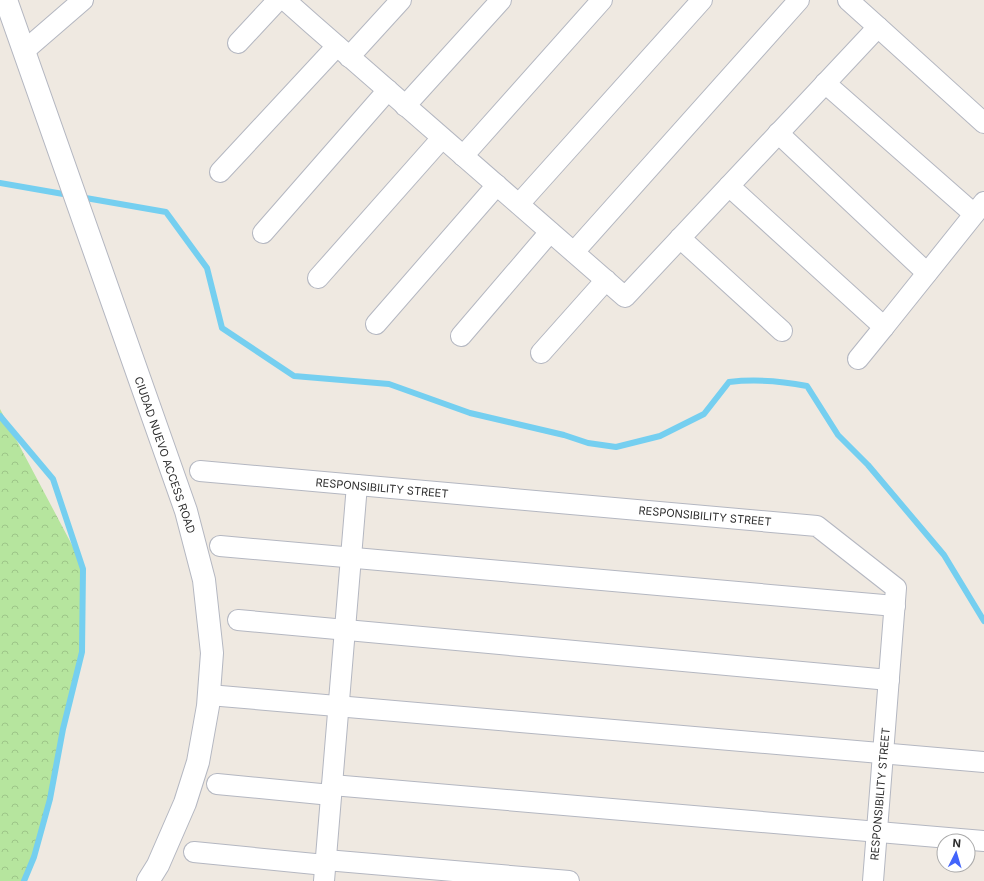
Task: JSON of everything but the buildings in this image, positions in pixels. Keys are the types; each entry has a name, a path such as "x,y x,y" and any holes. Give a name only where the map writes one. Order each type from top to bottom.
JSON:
{"street":[{"path":"6,0 24,51 83,0"},
{"path":"220,172 343,52 401,0"},
{"path":"405,106 500,0"},
{"path":"463,156 602,0"},
{"path":"519,204 702,0"},
{"path":"574,252 799,0"},
{"path":"848,0 984,123"},
{"path":"238,43 290,2 343,52 625,297 878,27"},
{"name":"CIUDAD NUEVO ACCESS ROAD","path":"24,51 186,511 204,580 212,653 208,695 198,762 187,796 158,865 148,881"},
{"path":"825,83 979,208 858,359"},
{"path":"263,233 388,90"},
{"path":"778,133 927,273"},
{"path":"318,278 442,138"},
{"path":"376,324 497,185"},
{"path":"729,186 884,327"},
{"path":"461,336 550,232"},
{"path":"680,238 782,331"},
{"path":"541,352 606,280"},
{"name":"RESPONSIBILITY STREET","path":"200,471 817,526 896,588 873,881"},
{"path":"325,868 357,486"},
{"path":"220,546 895,606"},
{"path":"238,620 889,680"},
{"path":"208,695 984,762"},
{"path":"217,784 332,790 984,841"},
{"path":"194,852 325,868 569,881"}],"green space":[{"path":"0,409 80,560 82,652 67,711 50,799 31,863 24,881 0,881"}],"waterway":[{"path":"0,183 69,195"},
{"path":"80,197 166,212 207,268 222,328 294,376 389,384 470,413 564,435 588,443 616,447 660,436 704,414 729,382 768,381 807,386 838,435 868,465 944,555 984,621"},
{"path":"0,416 53,479 83,569 82,652 63,729 50,799 34,857 24,881"}]}
